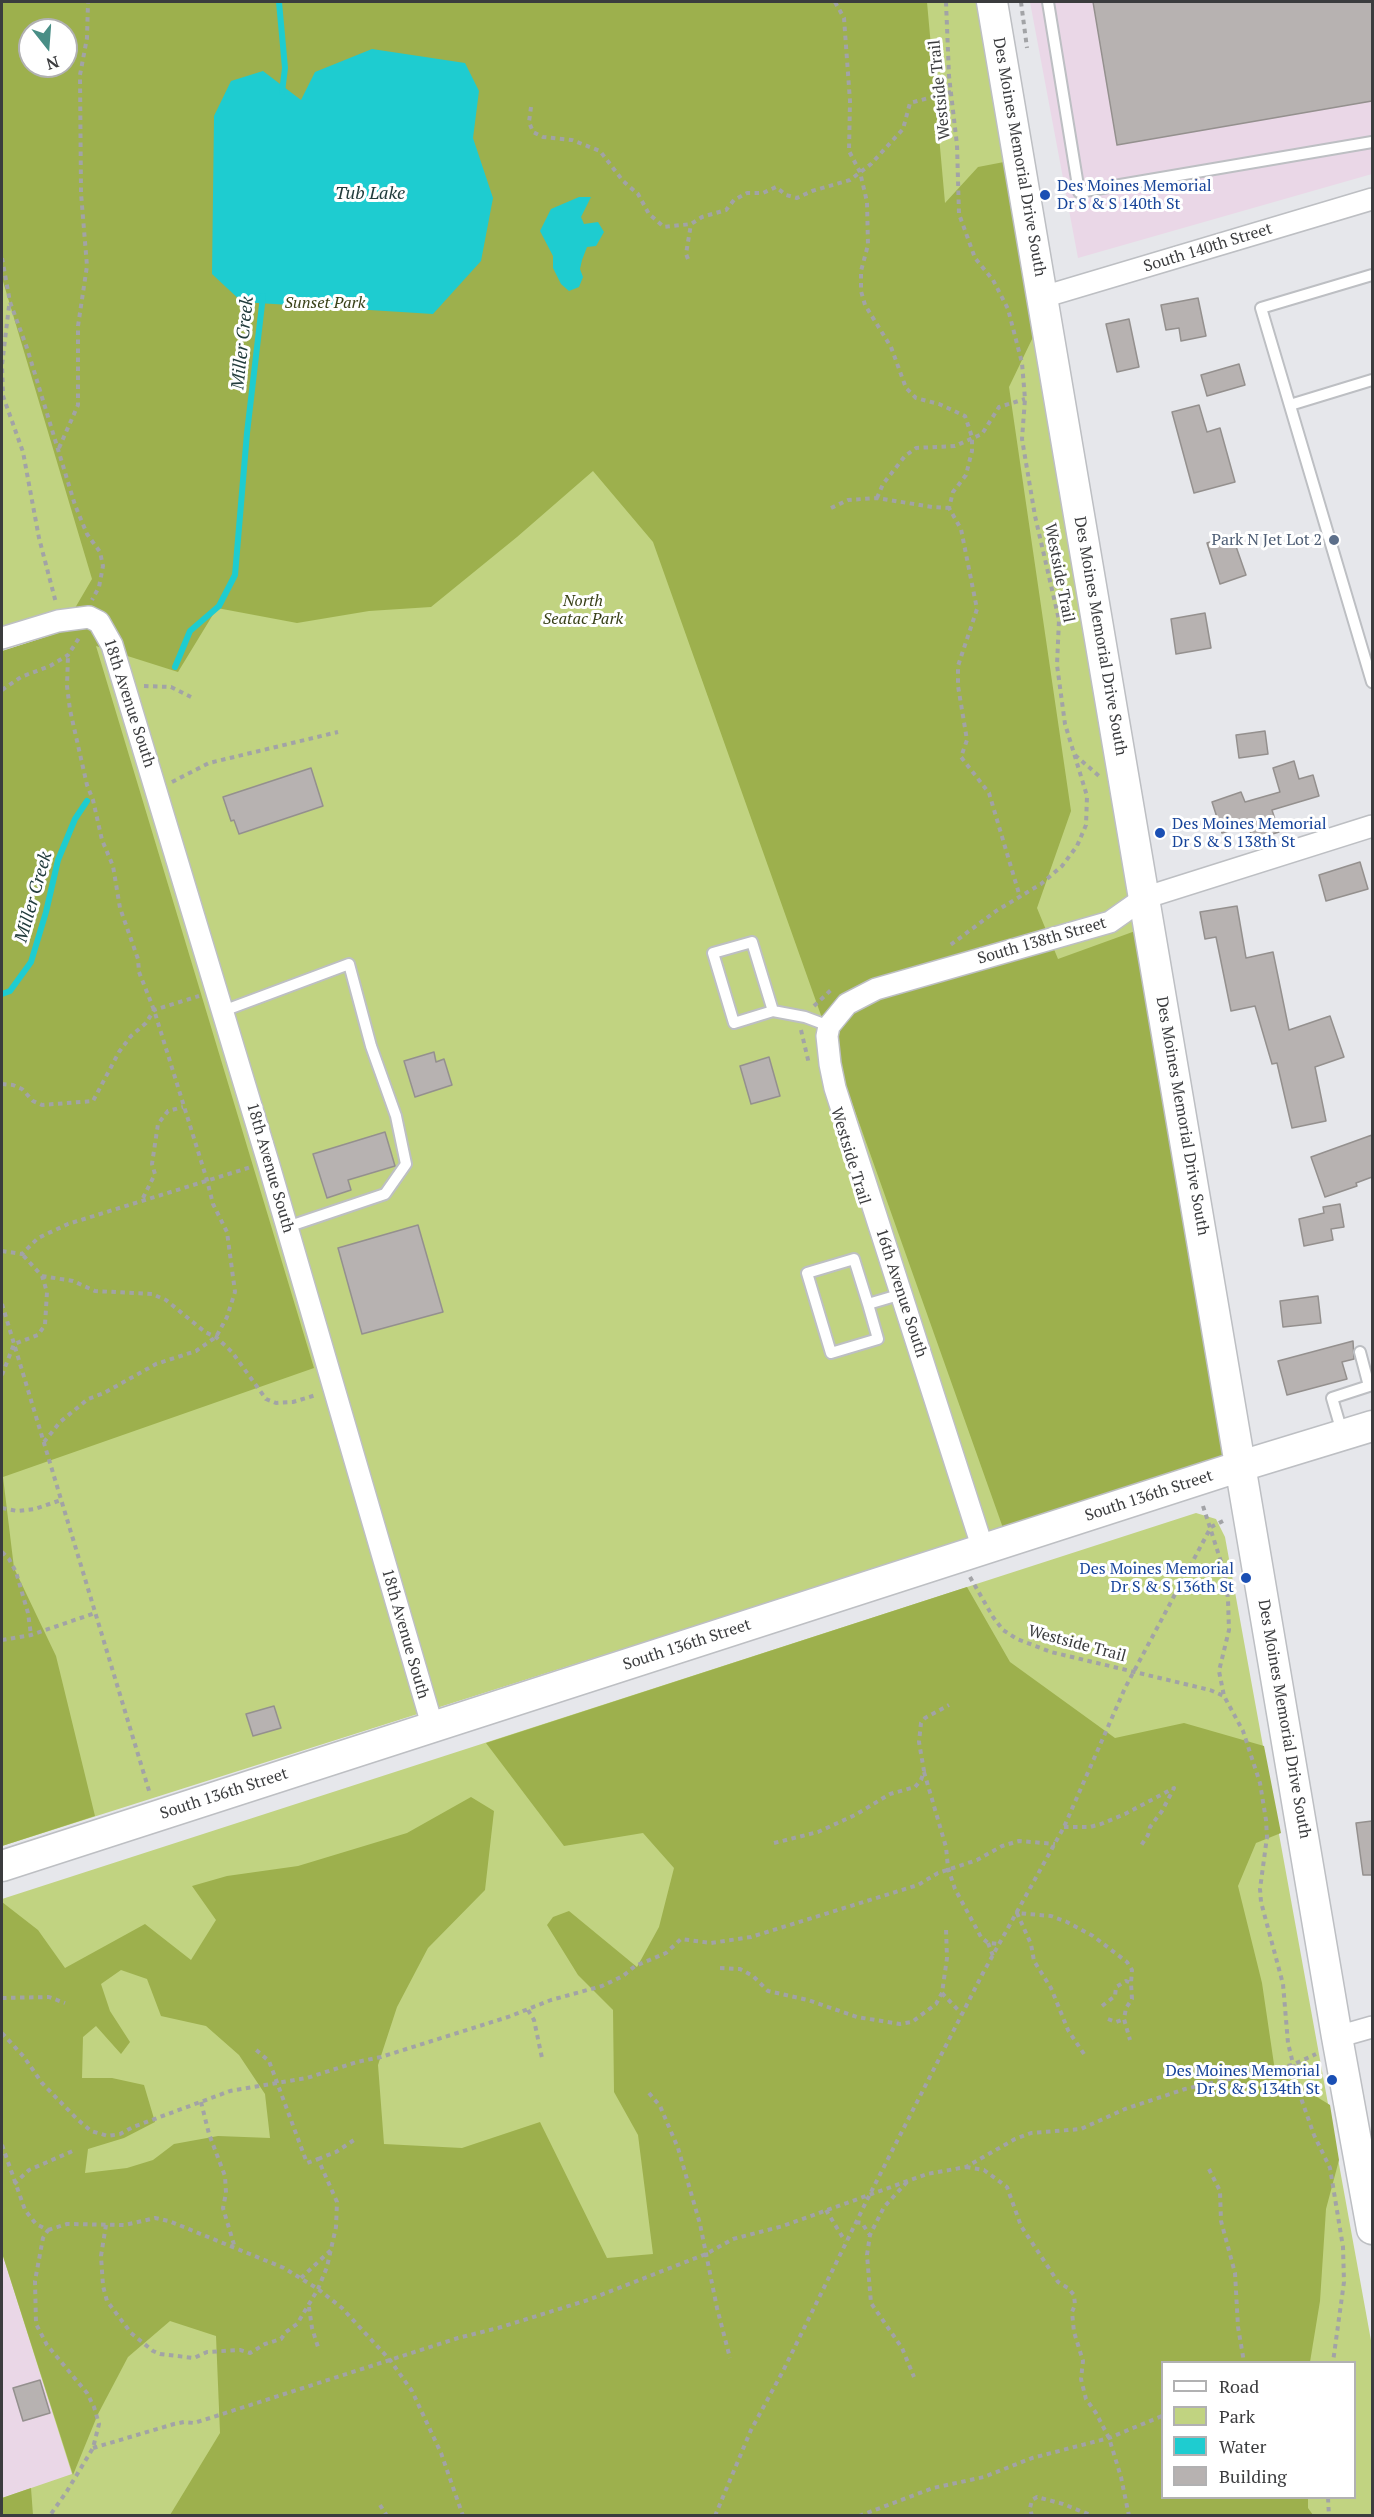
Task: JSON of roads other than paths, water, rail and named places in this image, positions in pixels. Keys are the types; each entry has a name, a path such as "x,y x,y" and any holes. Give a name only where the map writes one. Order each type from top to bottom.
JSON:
{"main road":[{"name":"Des Moines Memorial Drive South","path":"992,2 1337,2037 1372,2229"},
{"name":"South 136th Street","path":"2,1866 1241,1466 1372,1426"}],"street":[{"name":"South 140th Street","path":"1043,297 1372,199"},
{"name":"18th Avenue South","path":"2,638 62,620 89,617 99,622 106,632 157,788 433,1728"},
{"name":"South 138th Street","path":"828,1031 847,1004 876,989 1110,922 1144,898 1371,833"},
{"name":"16th Avenue South","path":"828,1031 835,1088 902,1294 973,1553"},
{"path":"1337,2037 1372,2027"}],"lane":[{"path":"1048,2 1079,192 1372,142"},
{"path":"1372,275 1261,308 1372,682"},
{"path":"1290,405 1372,380"},
{"path":"773,1011 752,942 713,953 734,1023 773,1011 805,1017 828,1031"},
{"path":"223,1011 350,964 371,1046 396,1116 406,1164 385,1194 287,1227"},
{"path":"854,1259 868,1304 878,1339 831,1353 807,1274 854,1259"},
{"path":"868,1304 902,1294"},
{"path":"1343,1435 1332,1398 1369,1386 1360,1353"}],"water":[{"name":"Tub Lake","path":"372,49 465,63 479,91 473,138 493,198 481,261 433,314 242,302 212,274 214,116 231,81 263,71 301,100 315,72"},
{"path":"579,197 591,197 581,217 584,224 598,222 604,232 596,246 587,247 580,269 583,277 579,287 569,291 561,284 553,268 553,256 540,231 551,209"}],"waterway":[{"name":"Miller Creek","path":"279,2 285,68 282,92"},
{"name":"Miller Creek","path":"175,667 190,631 219,606 235,575 247,433 263,296"},
{"name":"Miller Creek","path":"2,994 10,991 31,962 58,860 75,819 87,801"}],"place":[{"name":"Des Moines Memorial Dr S & S 140th St","path":"1045,195"},
{"name":"Park N Jet Lot 2","path":"1334,540"},
{"name":"Des Moines Memorial Dr S & S 138th St","path":"1160,833"},
{"name":"Des Moines Memorial Dr S & S 136th St","path":"1246,1578"},
{"name":"Des Moines Memorial Dr S & S 134th St","path":"1332,2080"}],"park label":[{"name":"Sunset Park","path":"325,303"},
{"name":"North Seatac Park","path":"583,610"}]}
